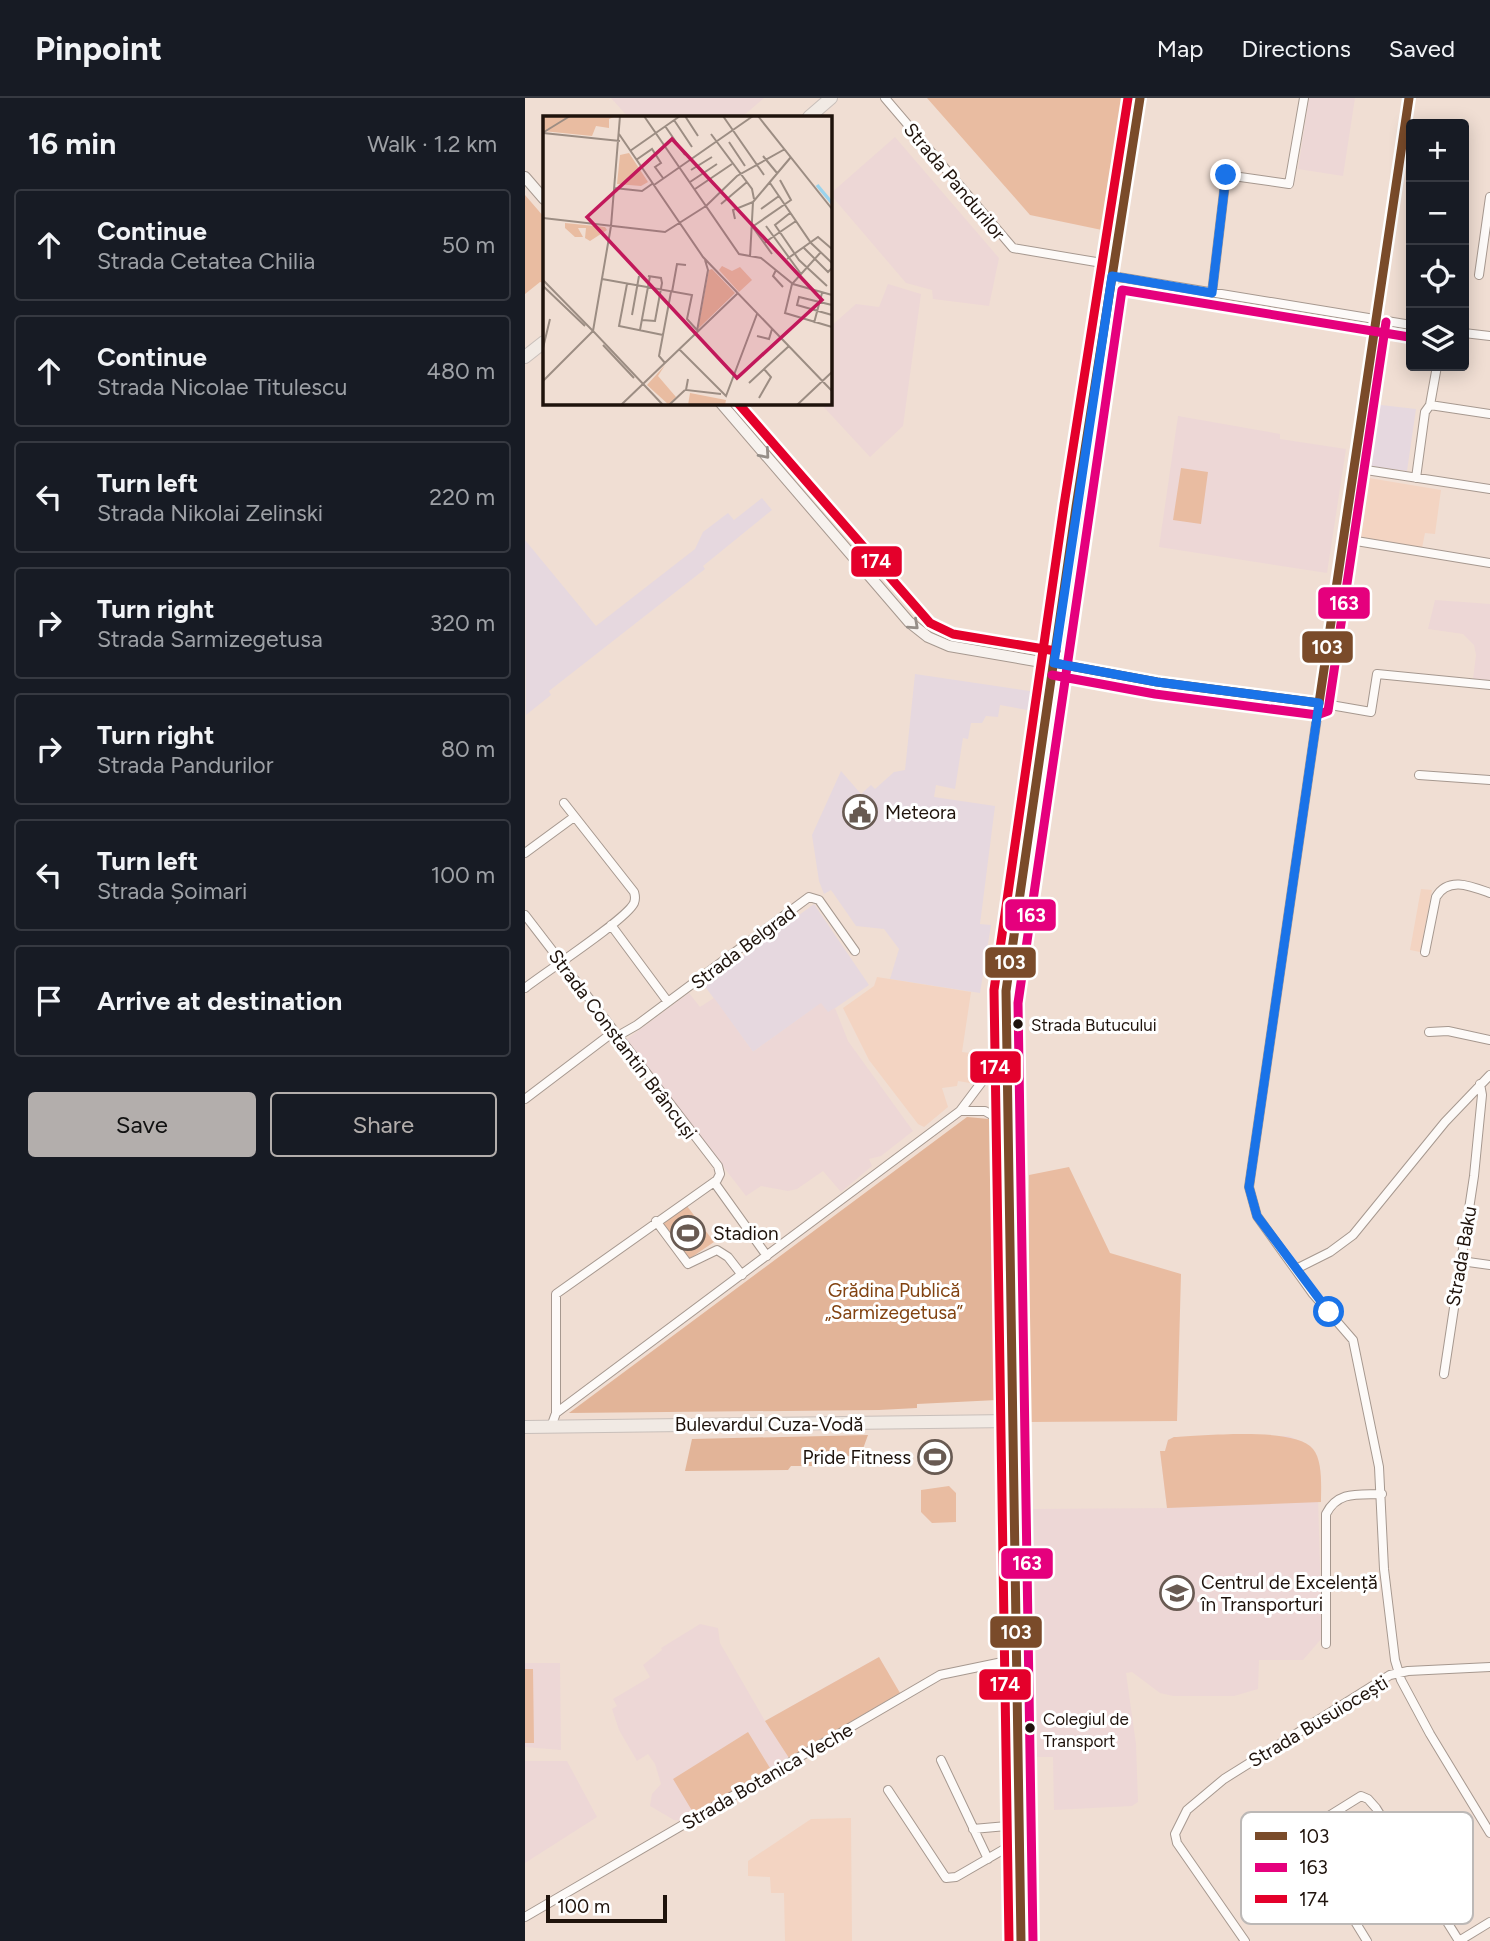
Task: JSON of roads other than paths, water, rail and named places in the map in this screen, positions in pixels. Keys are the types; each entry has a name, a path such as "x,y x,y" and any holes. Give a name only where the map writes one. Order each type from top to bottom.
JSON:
{"main road":[{"path":"810,116 831,98"},
{"path":"1021,1941 1005,1019 1054,663 1140,98"},
{"path":"722,404 922,633 949,646 1157,682 1319,703 1409,98"},
{"path":"525,177 543,198"},
{"path":"525,357 543,343"},
{"name":"Bulevardul Cuza-Vodă","path":"525,1427 1012,1421"}],"street":[{"name":"Strada Pandurilor","path":"885,98 1013,248 1212,293 1406,324"},
{"path":"1212,293 1226,175 1289,184 1304,98"},
{"path":"1479,275 1490,197"},
{"path":"1469,334 1490,336"},
{"path":"1416,478 1425,412 1430,405 1436,371"},
{"path":"1430,405 1490,414"},
{"path":"1353,468 1490,489"},
{"path":"1344,539 1490,563"},
{"path":"1490,685 1377,674 1371,712 1319,703 1249,1187 1257,1216 1353,1340 1376,1449 1382,1494 1389,1629 1399,1672 1430,1734 1490,1832"},
{"path":"1419,775 1490,780"},
{"path":"525,988 611,925 629,909 635,898 634,892 564,803"},
{"path":"525,853 574,817"},
{"path":"1425,952 1436,897 1440,891 1454,884 1490,893"},
{"name":"Strada Belgrad","path":"525,1099 614,1035 668,1002 812,896 819,900 855,951"},
{"name":"Strada Constantin Brâncuși","path":"525,915 614,1035 718,1166 720,1174 714,1182"},
{"path":"611,925 668,1002"},
{"path":"556,1413 960,1111 984,1079 1005,1019"},
{"path":"1429,1032 1448,1031 1490,1040"},
{"path":"1296,1269 1330,1252 1353,1235 1490,1074"},
{"name":"Strada Baku","path":"1444,1374 1474,1176 1482,1096 1480,1084"},
{"path":"1482,1096 1490,1104"},
{"path":"960,1111 985,1111 1007,1124"},
{"path":"551,1427 556,1413 556,1294 714,1182 767,1256"},
{"path":"656,1222 688,1264 717,1250 742,1275"},
{"path":"1461,1261 1490,1265"},
{"path":"1326,1644 1327,1514 1335,1500 1343,1496 1382,1494"},
{"name":"Strada Botanica Veche","path":"525,1917 940,1675 1017,1659"},
{"name":"Strada Busuiocești","path":"1245,1941 1177,1843 1175,1834 1187,1810 1224,1779 1372,1686 1399,1672 1490,1667"},
{"path":"941,1760 988,1859"},
{"path":"888,1790 946,1878 957,1877 1020,1840"},
{"path":"1335,1812 1361,1796 1372,1802 1378,1812"},
{"path":"973,1829 1019,1825"},
{"path":"1448,1924 1459,1941 1490,1922"},
{"path":"1357,1924 1367,1941"}],"place":[{"name":"Meteora","path":"860,812"},
{"name":"Strada Butucului","path":"1018,1024"},
{"name":"Stadion","path":"688,1233"},
{"name":"Pride Fitness","path":"935,1457"},
{"name":"Centrul de Excelență în Transporturi","path":"1177,1593"},
{"name":"Colegiul de Transport","path":"1030,1728"}],"park label":[{"name":"Grădina Publică „Sarmizegetusa”","path":"894,1301"}]}
